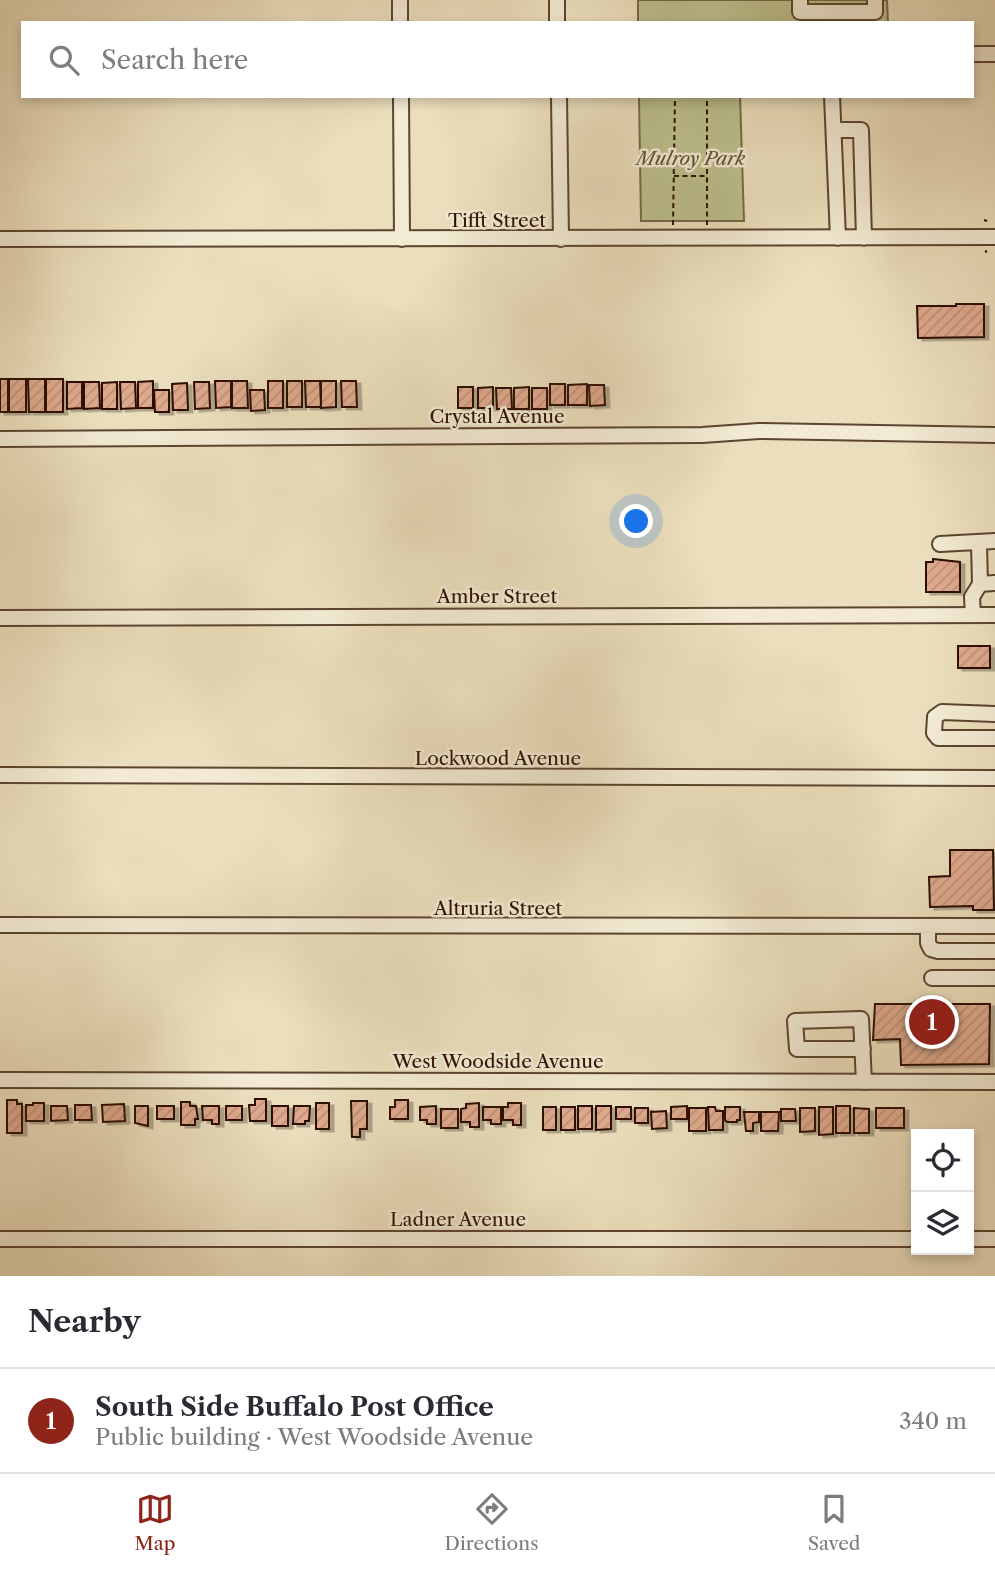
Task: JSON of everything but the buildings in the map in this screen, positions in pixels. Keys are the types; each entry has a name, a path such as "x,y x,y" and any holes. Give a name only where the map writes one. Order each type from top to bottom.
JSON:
{"street":[{"path":"400,0 400,21"},
{"path":"557,0 558,21"},
{"path":"800,0 800,12 875,11"},
{"path":"974,54 995,54"},
{"path":"401,98 402,239"},
{"path":"559,98 561,239"},
{"path":"832,98 838,238"},
{"path":"834,130 861,130 864,238"},
{"name":"Tifft Street","path":"0,239 995,237"},
{"name":"Crystal Avenue","path":"0,439 702,435 759,431 995,435"},
{"path":"940,544 979,544 995,541"},
{"path":"974,615 972,597 979,584 979,544"},
{"path":"979,584 995,583"},
{"name":"Amber Street","path":"0,618 995,615"},
{"path":"995,714 942,712 935,717 934,733 938,738 995,738"},
{"name":"Lockwood Avenue","path":"0,775 995,778"},
{"name":"Altruria Street","path":"0,925 995,926"},
{"path":"928,927 928,943 931,949 995,951"},
{"path":"932,978 995,978"},
{"path":"863,1049 797,1049 795,1021 862,1019 863,1049 864,1082"},
{"name":"West Woodside Avenue","path":"0,1080 995,1082"},
{"name":"Ladner Avenue","path":"0,1239 911,1239"},
{"path":"974,1239 995,1239"}],"path":[{"path":"673,227 675,98"},
{"path":"707,227 708,98"},
{"path":"673,176 706,176"}],"green space":[{"path":"638,0 887,0 888,21 638,21"},
{"name":"Mulroy Park","path":"639,98 740,98 744,221 641,221"}],"place":[{"name":"South Side Buffalo Post Office","path":"932,1022"}]}
